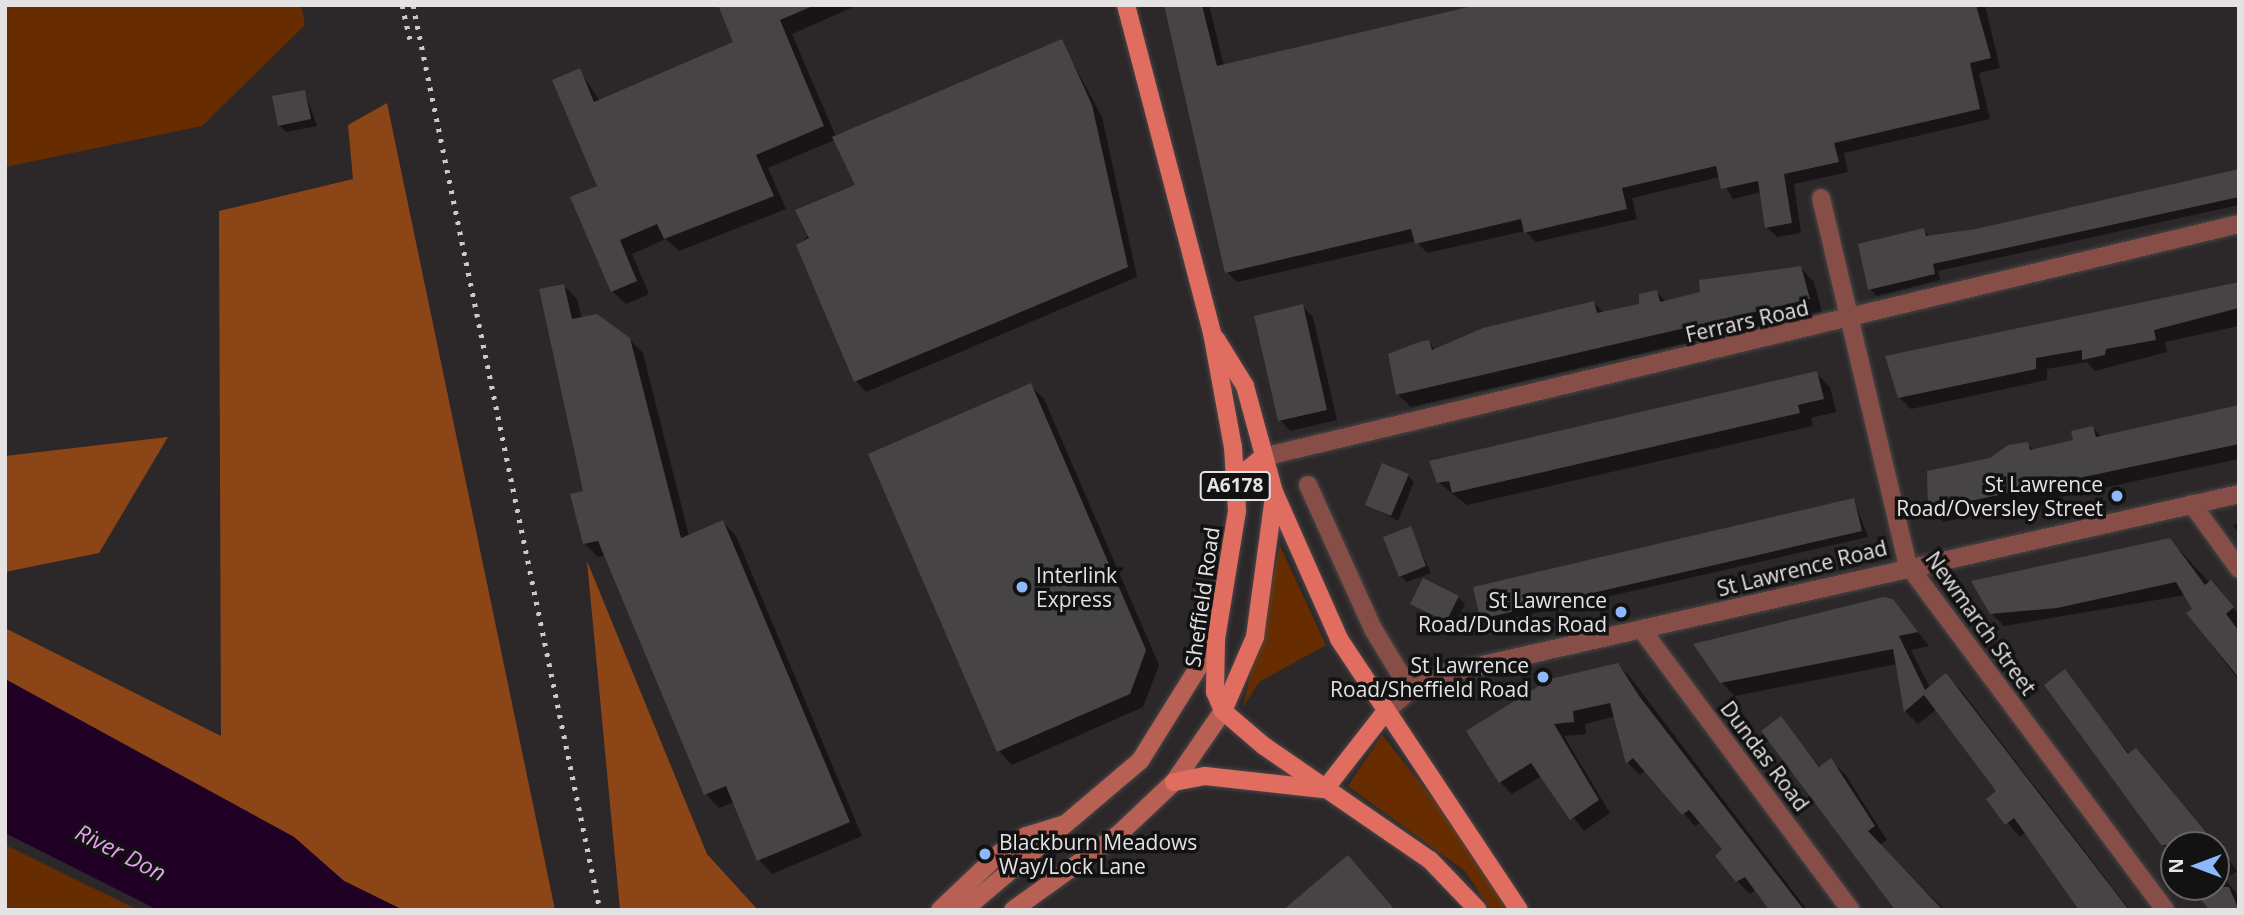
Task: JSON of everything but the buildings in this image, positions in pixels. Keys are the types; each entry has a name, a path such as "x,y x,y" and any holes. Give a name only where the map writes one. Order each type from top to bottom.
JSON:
{"main road":[{"name":"Sheffield Road","path":"1126,5 1212,332 1237,511 1212,672 1223,711"},
{"name":"Sheffield Road","path":"1212,332 1245,386 1274,492 1339,639 1519,910"},
{"path":"1237,511 1247,470 1263,457"},
{"path":"1274,492 1255,637 1223,711 1325,789 1430,860 1478,910"},
{"path":"1325,789 1386,711"},
{"path":"1174,782 1205,776 1325,789"}],"street":[{"name":"Newmarch Street","path":"1821,198 1908,565 2165,910"},
{"name":"Ferrars Road","path":"1263,457 1848,321 2239,223"},
{"path":"1308,485 1373,629 1410,690"},
{"name":"St Lawrence Road","path":"1386,711 1410,690 1452,672 1643,630 1908,565 2239,494"},
{"path":"2192,504 2239,569"},
{"name":"Dundas Road","path":"1643,630 1851,910"},
{"path":"964,910 1073,822 1167,727 1216,639"},
{"path":"1013,910 1120,833 1174,782 1223,711"},
{"path":"940,910 1017,841 1073,822"}],"shaded area":[{"path":"5,5 301,5 305,25 202,126 5,167"},
{"path":"387,103 555,910 403,910 344,881 294,837 5,679 5,628 221,736 219,211 353,179 348,125"},
{"path":"168,437 99,553 5,572 5,456"},
{"path":"1280,546 1326,645 1259,682 1243,707"},
{"path":"587,561 707,854 758,910 620,910"},
{"path":"1382,735 1438,805 1511,910 1491,910 1465,871 1348,786"},
{"path":"5,845 138,910 5,910"}],"water":[{"name":"River Don","path":"5,679 294,837 344,881 403,910 158,910 5,833"}],"railway":[{"path":"402,5 410,39"},
{"path":"413,5 600,910"}],"place":[{"name":"St Lawrence Road/Oversley Street","path":"2117,496"},
{"name":"Interlink Express","path":"1022,587"},
{"name":"St Lawrence Road/Dundas Road","path":"1621,612"},
{"name":"St Lawrence Road/Sheffield Road","path":"1543,677"},
{"name":"Blackburn Meadows Way/Lock Lane","path":"985,854"}]}
